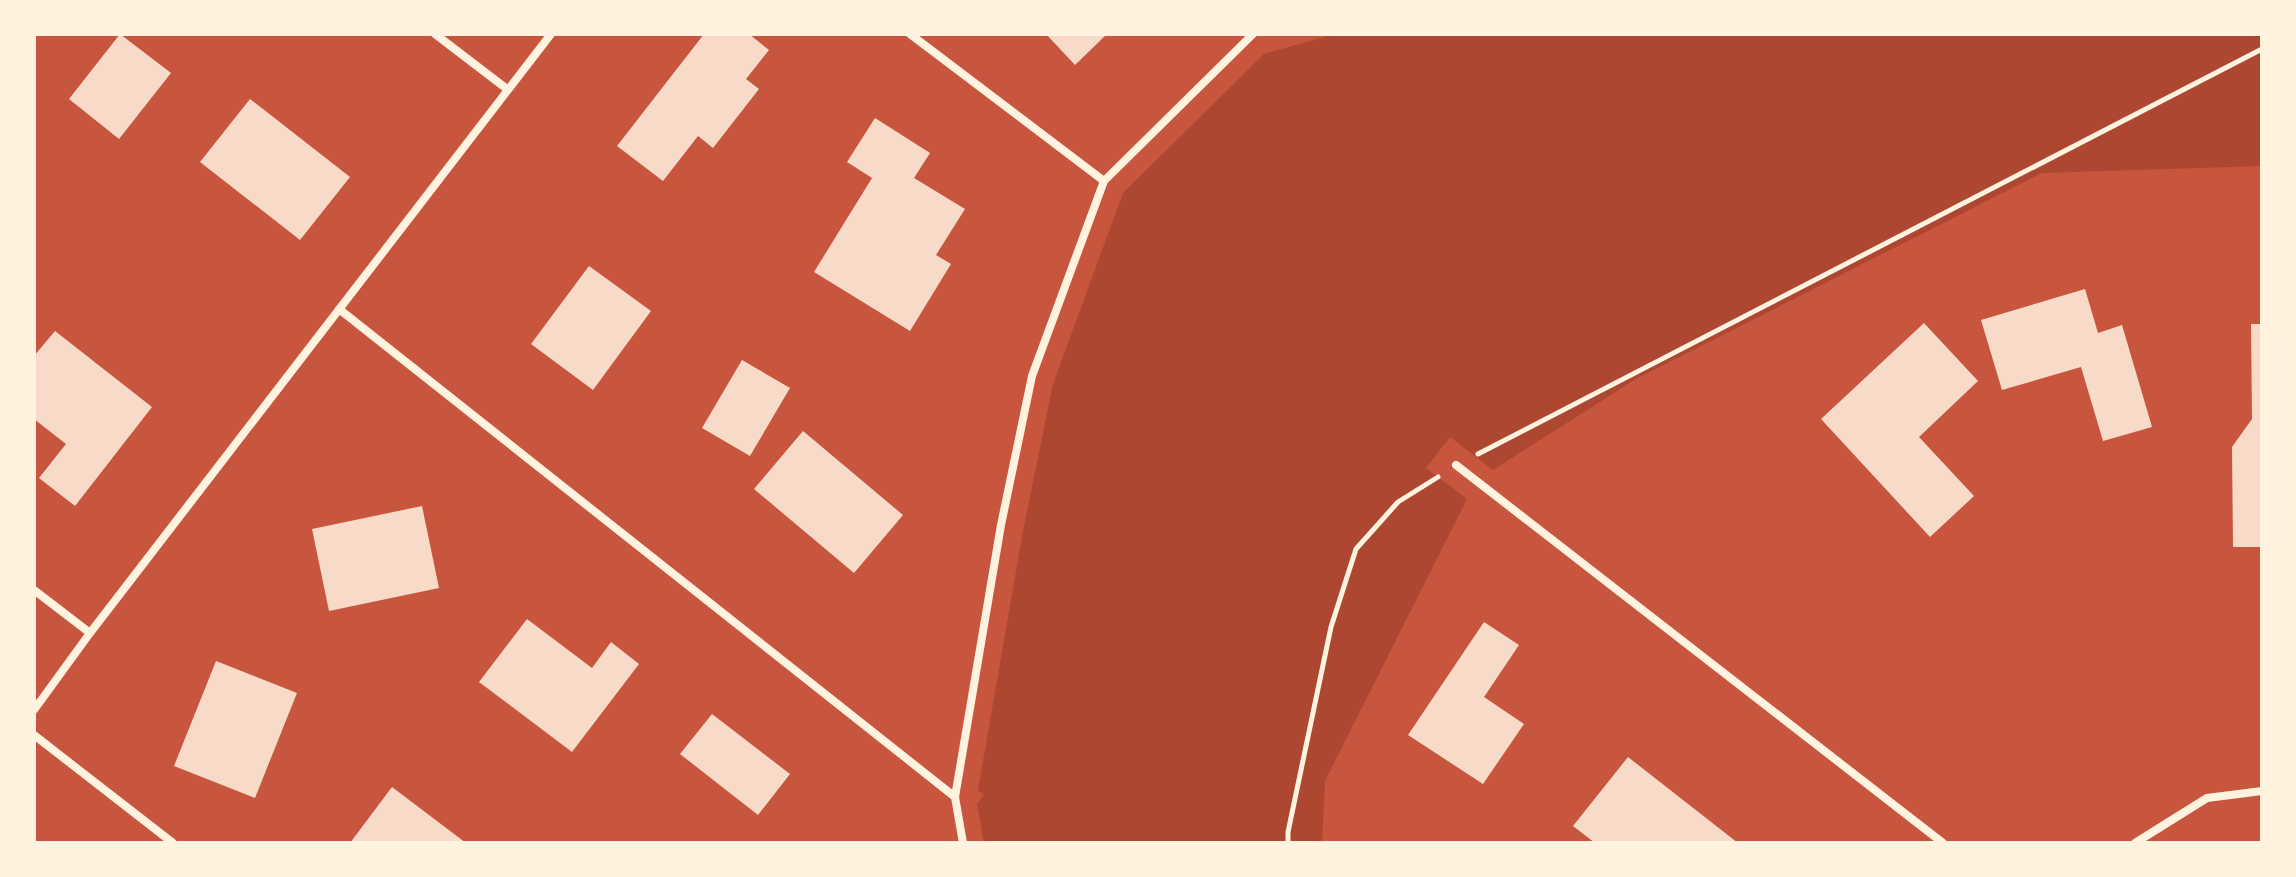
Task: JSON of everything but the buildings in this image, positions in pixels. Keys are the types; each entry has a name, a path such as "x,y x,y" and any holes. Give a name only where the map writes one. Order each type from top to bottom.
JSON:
{"street":[{"path":"435,34 507,89"},
{"path":"34,710 551,34"},
{"path":"910,34 1104,181"},
{"path":"963,843 955,797 1001,525 1032,376 1104,181 1253,34"},
{"path":"339,309 955,797"},
{"path":"1456,465 1943,843"},
{"path":"34,590 90,633"},
{"path":"34,735 173,843"},
{"path":"2135,843 2207,798 2262,791"}],"path":[{"path":"1288,843 1331,627 1356,549 1398,502 1456,465 2262,49"}],"shaded area":[{"path":"1335,34 2262,34 2262,166 2042,173 1636,379 1493,470 1450,437 1426,468 1467,499 1325,781 1322,843 984,843 977,804 984,795 978,790 1023,531 1053,384 1123,193 1264,54"}]}
